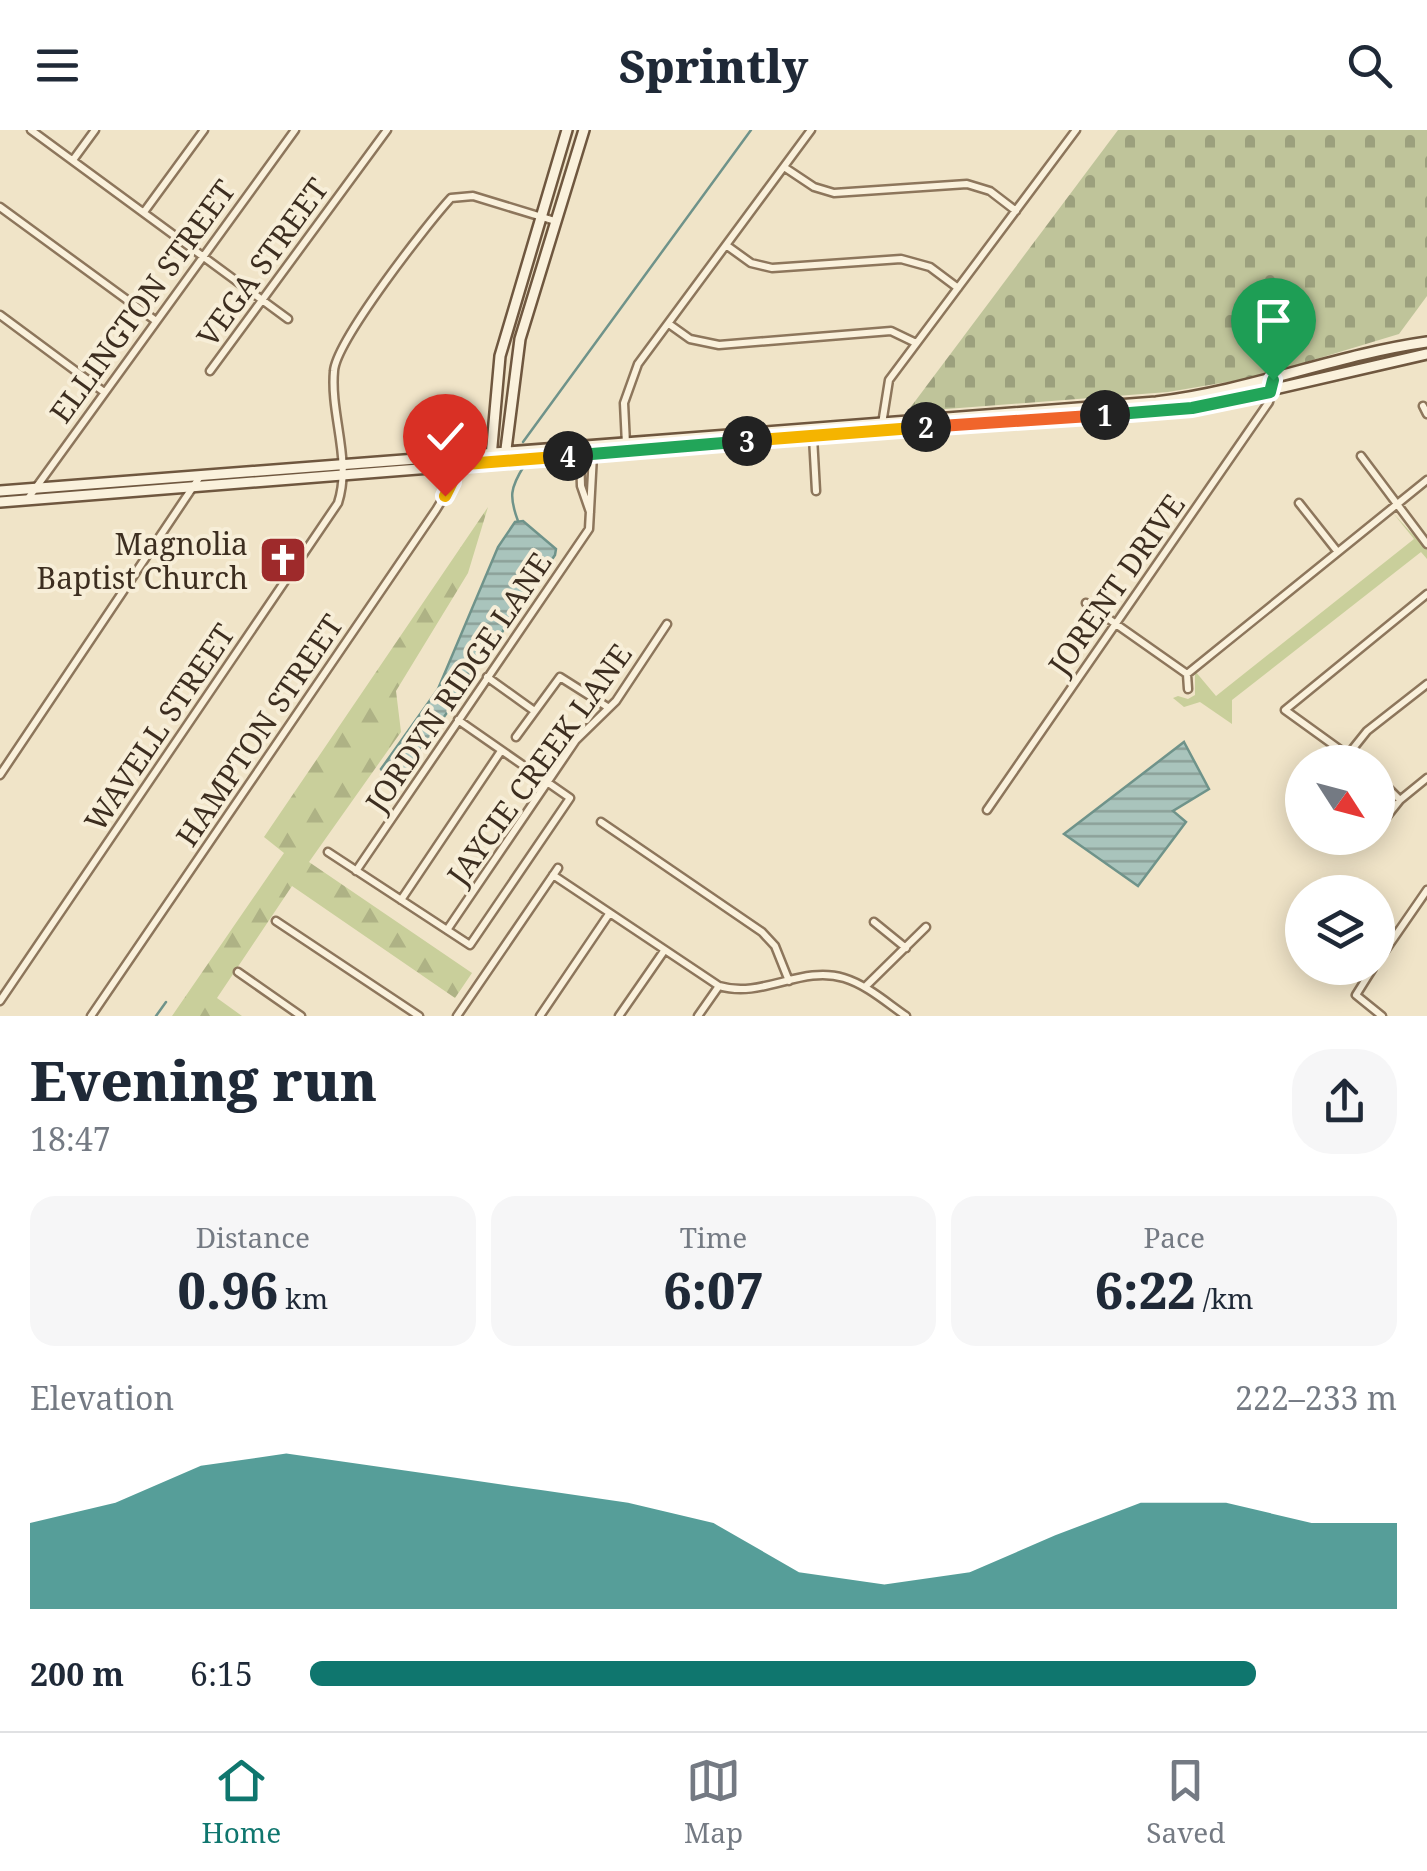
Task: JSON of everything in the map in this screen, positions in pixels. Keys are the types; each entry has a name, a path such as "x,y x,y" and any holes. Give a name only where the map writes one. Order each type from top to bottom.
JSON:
{"main road":[{"path":"490,457 505,335 567,130"},
{"path":"505,455 520,339 584,130"},
{"path":"505,335 520,339"},
{"path":"1272,386 1427,342"},
{"path":"0,502 343,469 882,425 1157,412 1427,354"},
{"path":"505,455 580,455 626,446 812,436 882,425"},
{"path":"0,491 202,474 453,465 490,457"}],"street":[{"path":"32,130 288,319"},
{"path":"73,160 95,130"},
{"path":"144,212 204,130"},
{"name":"ELLINGTON STREET","path":"27,500 295,130"},
{"name":"VEGA STREET","path":"210,371 386,130"},
{"path":"626,446 627,387 811,130"},
{"path":"882,425 889,380 1073,131"},
{"path":"784,166 814,186 834,192 968,184 990,192 1016,211"},
{"path":"343,469 334,372 337,356 443,207 451,198 473,196 555,222"},
{"path":"0,207 156,321"},
{"path":"726,245 751,263 772,268 901,259 930,268 958,288"},
{"path":"0,316 104,392"},
{"path":"669,324 690,339 719,345 891,331 916,343"},
{"name":"JORENT DRIVE","path":"987,810 1269,402 1272,386"},
{"path":"812,436 816,491"},
{"name":"JORDYN RIDGE LANE","path":"356,871 589,529 592,454"},
{"path":"580,455 581,486 591,516"},
{"path":"1360,456 1427,544"},
{"name":"HAMPTON STREET","path":"91,1016 436,510 452,482 453,465"},
{"name":"WAVELL STREET","path":"0,1002 338,502 343,469"},
{"path":"0,775 202,474"},
{"path":"1186,674 1427,480"},
{"path":"1299,503 1337,551"},
{"path":"1332,745 1285,710 1427,594"},
{"path":"1086,603 1186,674 1188,689"},
{"name":"JAYCIE CREEK LANE","path":"447,930 582,732 610,709 667,624"},
{"path":"516,737 560,677 610,709"},
{"path":"487,678 533,710"},
{"path":"1356,745 1367,731 1427,684"},
{"path":"328,852 470,945 570,798 458,720"},
{"path":"401,900 501,751"},
{"path":"1395,806 1427,778"},
{"path":"1395,795 1400,800"},
{"path":"602,822 762,932 775,946 789,981"},
{"path":"457,1016 556,872 610,914 718,986 749,991 827,975 865,987 906,1016"},
{"path":"1395,936 1427,890"},
{"path":"540,1016 610,914"},
{"path":"276,921 418,1016"},
{"path":"874,922 906,948"},
{"path":"865,987 926,927"},
{"path":"619,1016 664,950"},
{"path":"238,972 301,1016"},
{"path":"1362,985 1356,995 1382,1016"},
{"path":"698,1016 718,986"}],"green space":[{"path":"1118,130 1427,130 1427,296 1399,334 1257,377 1168,392 907,412"},
{"path":"488,507 468,573 396,691 401,732 309,862 472,973 455,998 292,886 217,998 242,1016 172,1016 284,853 264,837"},
{"path":"1393,513 1427,550 1427,559 1421,552 1232,700 1232,724 1200,702 1184,707 1173,698 1188,699 1195,695 1195,671 1216,696 1414,539"}],"water":[{"path":"523,521 556,549 555,555 398,784 392,784 381,769 438,689 498,547 515,522"},
{"path":"1184,742 1209,789 1173,811 1186,822 1138,886 1064,834"}],"waterway":[{"path":"523,442 751,130"},
{"path":"518,521 512,493 524,466"},
{"path":"156,1016 166,1002"}],"place":[{"name":"Magnolia Baptist Church","path":"283,560"}],"route":[{"path":"445,496 452,482 453,465 1157,412 1217,405 1270,392 1273,380"}]}
